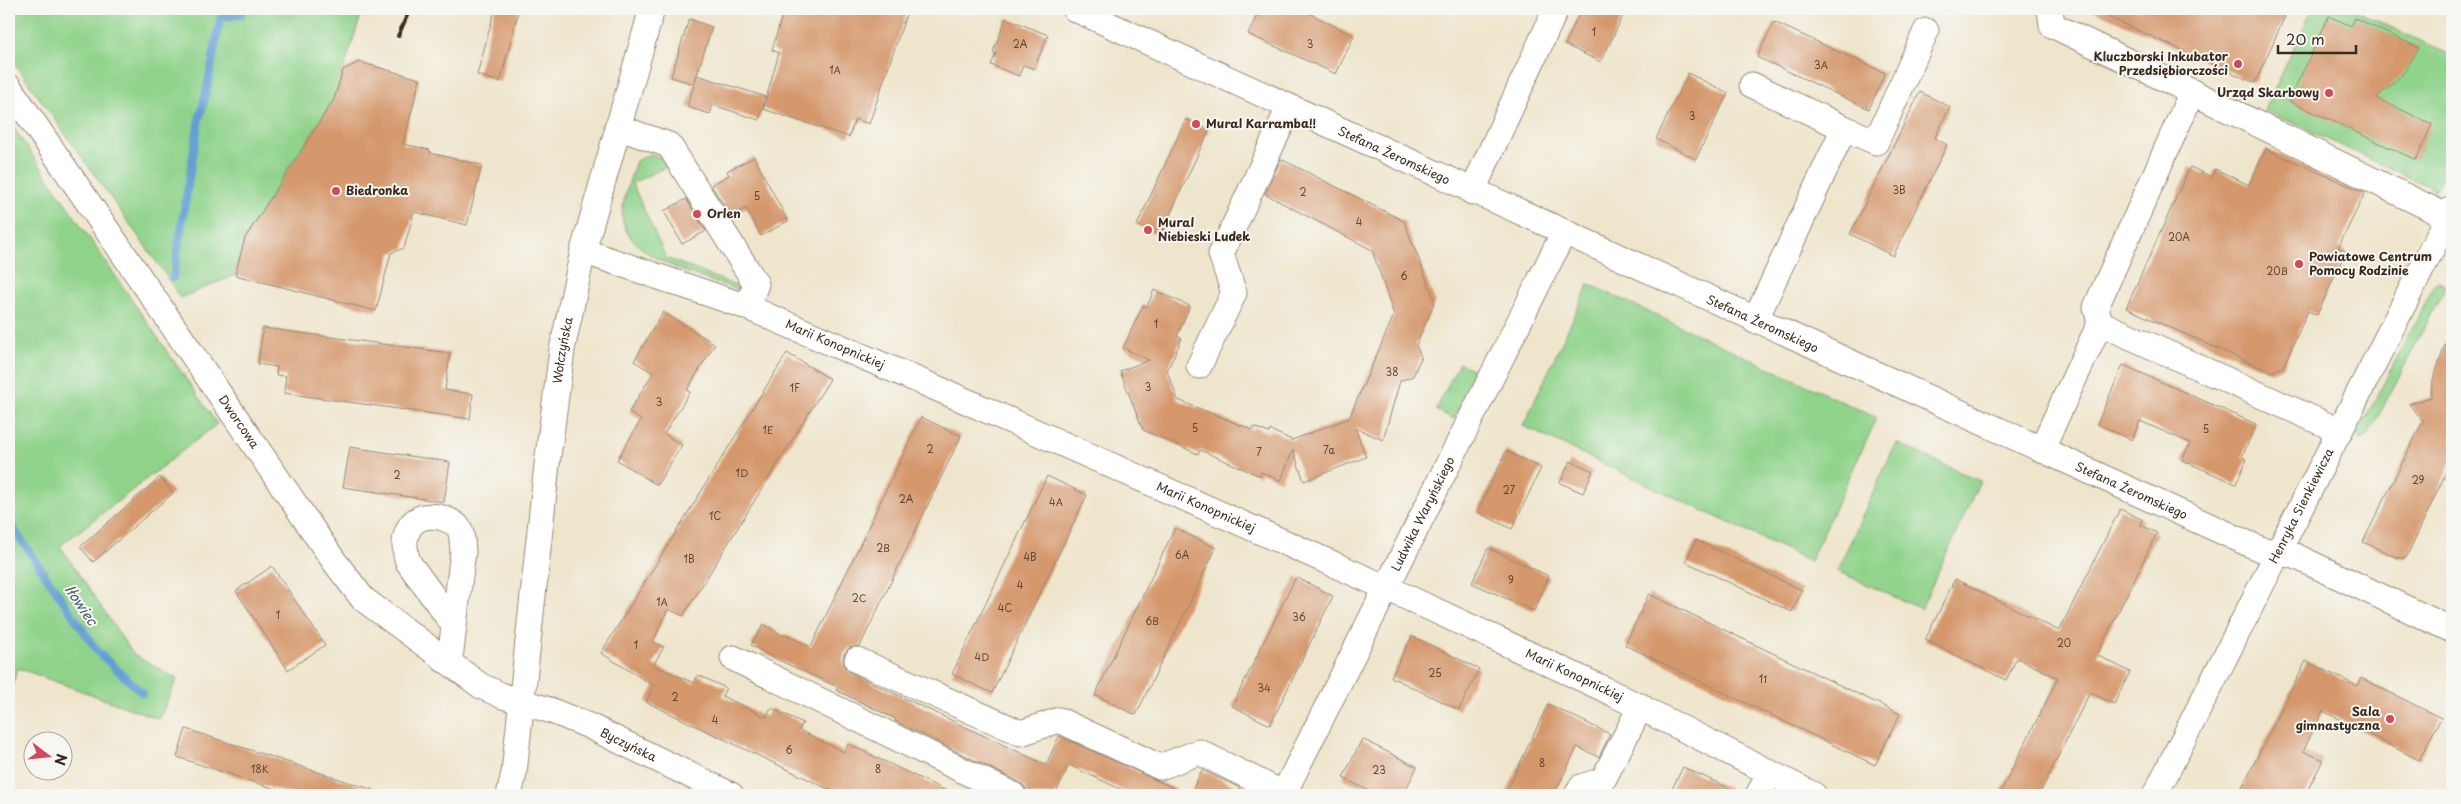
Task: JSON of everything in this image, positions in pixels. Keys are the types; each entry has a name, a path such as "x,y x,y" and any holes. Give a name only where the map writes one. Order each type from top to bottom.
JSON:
{"street":[{"name":"Wołczyńska","path":"509,795 514,772 523,702 562,350 583,251 617,126 652,9"},
{"name":"Stefana Żeromskiego","path":"1075,9 1563,234 2260,549 2295,556 2452,630"},
{"path":"1472,192 1556,9"},
{"name":"Henryka Sienkiewicza","path":"2050,9 2052,25 2397,192 2450,213 2155,795"},
{"path":"1752,85 1876,142 1926,31"},
{"name":"Dworcowa","path":"9,87 334,561 363,599 481,686 502,696 523,702"},
{"path":"2041,450 2100,323 2096,307 2192,92"},
{"path":"1199,366 1234,293 1221,254 1290,108"},
{"path":"617,126 669,145 756,284 747,307"},
{"path":"1755,321 1844,128"},
{"name":"Ludwika Waryńskiego","path":"1284,794 1563,234"},
{"name":"Marii Konopnickiej","path":"583,251 747,307 974,405 1387,588 1641,706 1814,795"},
{"path":"2100,323 2340,431"},
{"path":"444,660 451,651 453,624"},
{"path":"733,658 1013,795"},
{"path":"857,660 1021,733 1059,720 1160,767 1199,752 1284,794"},
{"name":"Byczyńska","path":"523,702 589,726 731,795"},
{"path":"1577,795 1581,787 1604,780 1641,706"},
{"path":"1758,795 1770,773"}],"green space":[{"path":"9,9 363,9 334,99 245,238 235,275 180,298 163,271 9,55"},
{"path":"2312,9 2352,9 2452,56 2452,157 2436,190 2265,110"},
{"path":"9,121 217,424 60,546 133,654 177,679 159,719 18,668 9,693"},
{"path":"651,154 665,159 668,166 632,183 666,258 739,287 743,278 745,279 738,290 667,264 635,242 625,229 622,213 636,161"},
{"path":"2439,282 2445,285 2444,290 2368,436 2361,440 2357,435 2435,284"},
{"path":"1589,284 1877,418 1810,561 1523,426"},
{"path":"1459,363 1478,372 1454,419 1436,410"},
{"path":"1896,443 1980,481 1921,609 1837,571"}],"building":[{"path":"495,9 519,9 500,82 477,75"},
{"path":"784,9 908,9 869,124 855,119 849,137 763,109 779,53 772,50"},
{"path":"1260,9 1301,9 1354,36 1336,74 1248,34"},
{"path":"1581,9 1626,9 1601,62 1565,45"},
{"name":"Kluczborski Inkubator Przedsiębiorczości","path":"2090,9 2269,9 2285,16 2255,83"},
{"name":"Urząd Skarbowy","path":"2329,16 2351,26 2355,18 2419,48 2403,74 2376,98 2432,124 2416,160 2289,101"},
{"path":"1006,18 1048,35 1034,69 1023,65 1019,76 991,65 996,54 993,52"},
{"path":"689,19 712,27 694,84 671,77"},
{"path":"1774,22 1885,73 1869,109 1757,57"},
{"name":"Biedronka","path":"359,62 420,79 403,144 430,150 430,153 482,165 467,225 414,212 404,248 391,253 376,311 235,275 245,238 334,99 343,70"},
{"path":"1688,73 1728,93 1696,159 1656,139"},
{"path":"697,75 766,97 759,120 713,105 710,114 687,107"},
{"path":"1920,92 1950,107 1935,138 1947,145 1893,256 1850,234"},
{"path":"1186,119 1209,130 1160,236 1137,225"},
{"name":"Powiatowe Centrum Pomocy Rodzinie","path":"2266,149 2365,193 2338,248 2346,251 2317,315 2308,311 2283,367 2271,372 2126,308 2190,167 2212,177 2215,169 2249,185"},
{"path":"754,157 788,221 761,236 746,208 731,217 711,185 729,175 727,171"},
{"path":"1281,159 1404,221 1435,301 1416,345 1421,357 1413,376 1400,381 1383,440 1355,428 1366,457 1304,481 1293,450 1281,481 1261,472 1260,476 1200,450 1198,454 1143,430 1120,371 1149,360 1123,348 1143,305 1147,307 1154,290 1190,306 1177,336 1182,338 1167,371 1178,400 1253,430 1254,427 1269,433 1270,430 1292,440 1349,418 1394,315 1372,250 1265,194"},
{"path":"686,199 706,231 682,244 664,211"},
{"path":"663,312 715,344 687,390 690,392 664,434 682,445 657,485 617,460 641,420 629,412 653,373 634,361"},
{"path":"263,328 450,353 445,390 473,394 470,419 284,393 286,376 276,375 277,367 258,364"},
{"path":"2449,334 2452,334 2452,460 2406,558 2398,558 2363,542 2423,421 2409,404 2431,397 2432,383"},
{"path":"787,353 830,379 683,616 668,609 653,642 664,647 653,665 694,683 698,675 726,688 722,696 766,717 771,708 803,723 799,730 844,752 848,744 955,795 841,795 646,702 654,686 601,653"},
{"path":"2123,365 2256,424 2242,457 2247,459 2236,484 2182,460 2190,443 2140,421 2132,440 2097,424"},
{"path":"921,417 961,436 860,646 849,648 844,654 845,668 851,673 1046,765 1059,736 1189,795 1133,795 1069,765 1055,795 1027,795 1025,787 1019,782 895,721 896,719 836,690 838,687 772,657 751,645 764,624 784,636 785,634 811,647"},
{"path":"350,447 450,462 444,502 343,487"},
{"path":"1506,451 1541,468 1512,529 1477,512"},
{"path":"1570,461 1593,471 1583,493 1560,483"},
{"path":"1047,476 1087,495 992,693 952,674"},
{"path":"160,477 173,493 93,562 80,547"},
{"path":"2120,509 2143,520 2141,525 2157,533 2097,655 2130,672 2114,704 2090,692 2039,795 1999,795 2058,678 2017,658 2006,680 1925,640 1955,579 2059,631"},
{"path":"1175,528 1216,548 1136,715 1095,695"},
{"path":"1696,540 1802,590 1792,612 1686,562"},
{"path":"1488,548 1549,576 1534,611 1472,583"},
{"path":"272,566 325,645 288,670 236,591"},
{"path":"1296,577 1333,596 1270,725 1232,706"},
{"path":"1649,594 1900,714 1875,765 1625,645"},
{"path":"1412,636 1479,669 1459,710 1391,677"},
{"path":"2306,661 2357,686 2361,678 2441,718 2419,760 2323,711 2303,751 2323,760 2305,795 2238,795"},
{"path":"1548,704 1610,734 1599,757 1577,747 1554,795 1505,795"},
{"path":"186,729 376,791 376,795 293,795 177,757"},
{"path":"1362,739 1417,767 1403,795 1377,795 1343,778"},
{"path":"1683,767 1744,795 1669,795"},
{"path":"1202,770 1240,788 1236,795 1190,795"}],"waterway":[{"path":"173,278 199,119 206,94 221,17 241,15 243,9"},
{"name":"Iłowiec","path":"9,522 98,652 142,693"}],"railway":[{"path":"398,36 410,9"}],"place":[{"name":"Kluczborski Inkubator Przedsiębiorczości","path":"2238,64"},
{"name":"Urząd Skarbowy","path":"2329,93"},
{"name":"Mural Karramba!!","path":"1196,124"},
{"name":"Biedronka","path":"336,191"},
{"name":"Orlen","path":"697,214"},
{"name":"Mural Niebieski Ludek","path":"1148,230"},
{"name":"Powiatowe Centrum Pomocy Rodzinie","path":"2299,264"},
{"name":"Sala gimnastyczna","path":"2390,719"}]}
